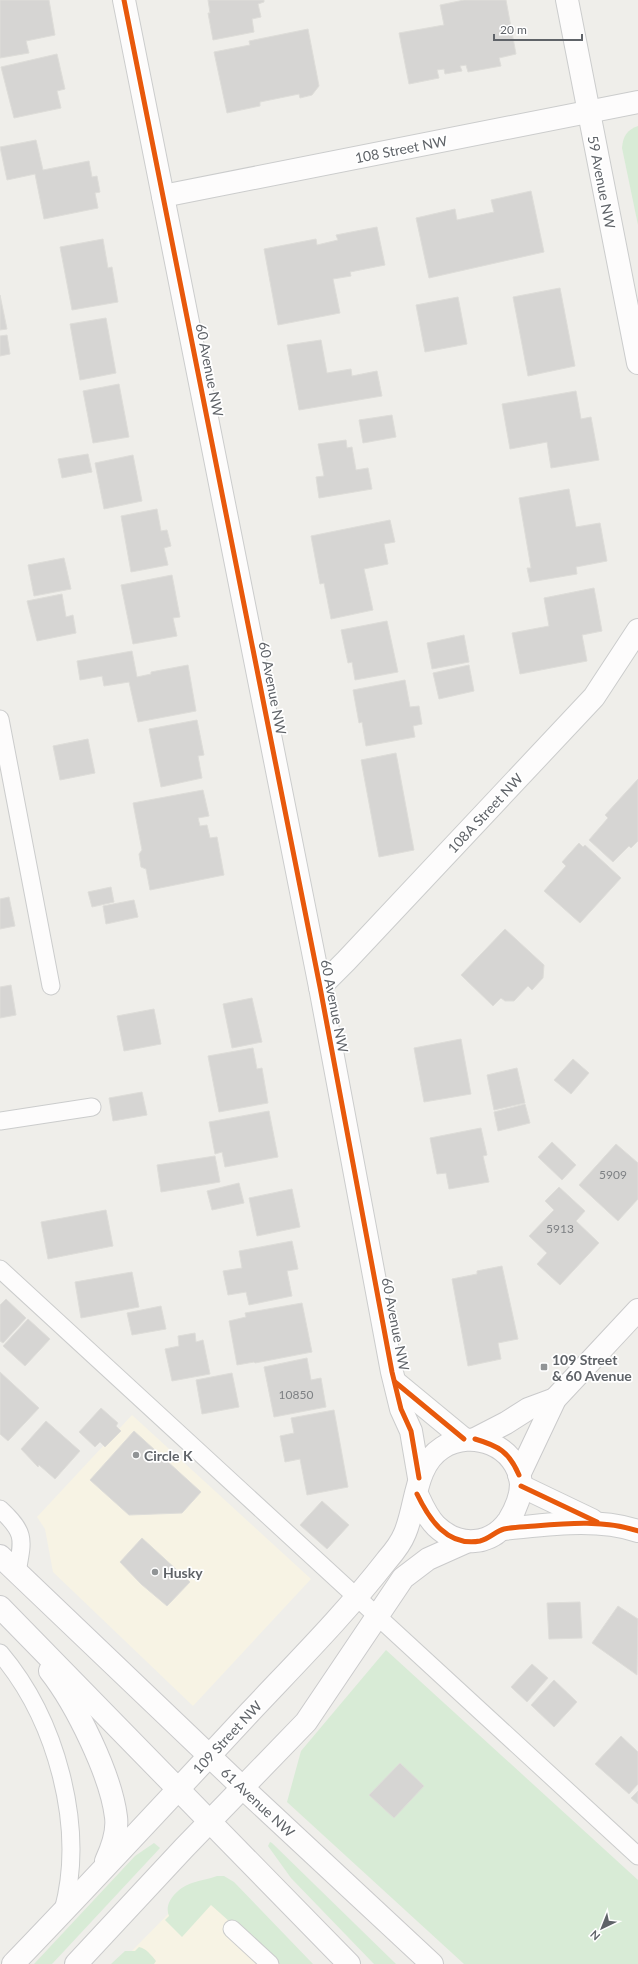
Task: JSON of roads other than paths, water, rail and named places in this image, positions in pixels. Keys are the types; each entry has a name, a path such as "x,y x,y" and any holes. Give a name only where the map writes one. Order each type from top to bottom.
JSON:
{"street":[{"name":"60 Avenue NW","path":"124,0 320,987 390,1364 401,1409 411,1431 418,1486"},
{"name":"59 Avenue NW","path":"567,0 638,363"},
{"name":"108 Street NW","path":"163,196 638,102"},
{"name":"108A Street NW","path":"320,987 594,697 638,630"},
{"path":"76,1964 210,1821 306,1722 378,1619 390,1596 403,1578 428,1559 466,1542 480,1541 493,1536 503,1529 514,1513 520,1480 555,1400 638,1310"},
{"name":"60 Avenue NW","path":"395,1382 469,1439"},
{"path":"466,1542 450,1537 435,1525 426,1512 418,1486 426,1463 440,1449 506,1424 528,1409 555,1400"},
{"path":"469,1439 493,1444 504,1452 513,1462 520,1480 600,1524"},
{"name":"109 Street NW","path":"13,1964 356,1598 387,1560 404,1534 418,1486"},
{"path":"503,1529 568,1523 600,1524 638,1531"},
{"name":"61 Avenue NW","path":"0,1556 209,1756 432,1964"},
{"path":"0,1608 349,1964"},
{"path":"0,1608 52,1674 84,1726 100,1762 116,1817 114,1840 104,1867"}],"lane":[{"path":"0,719 51,986"},
{"path":"0,1121 92,1107"},
{"path":"0,1270 378,1619 638,1856"},
{"path":"0,1509 14,1522 20,1532 22,1545 17,1572"},
{"path":"0,1653 12,1667 43,1722 59,1765 68,1817 71,1865 70,1882 63,1911"},
{"path":"232,1929 270,1964"}],"place":[{"name":"109 Street & 60 Avenue","path":"544,1367"},
{"name":"Circle K","path":"136,1455"},
{"name":"Husky","path":"155,1572"}]}
